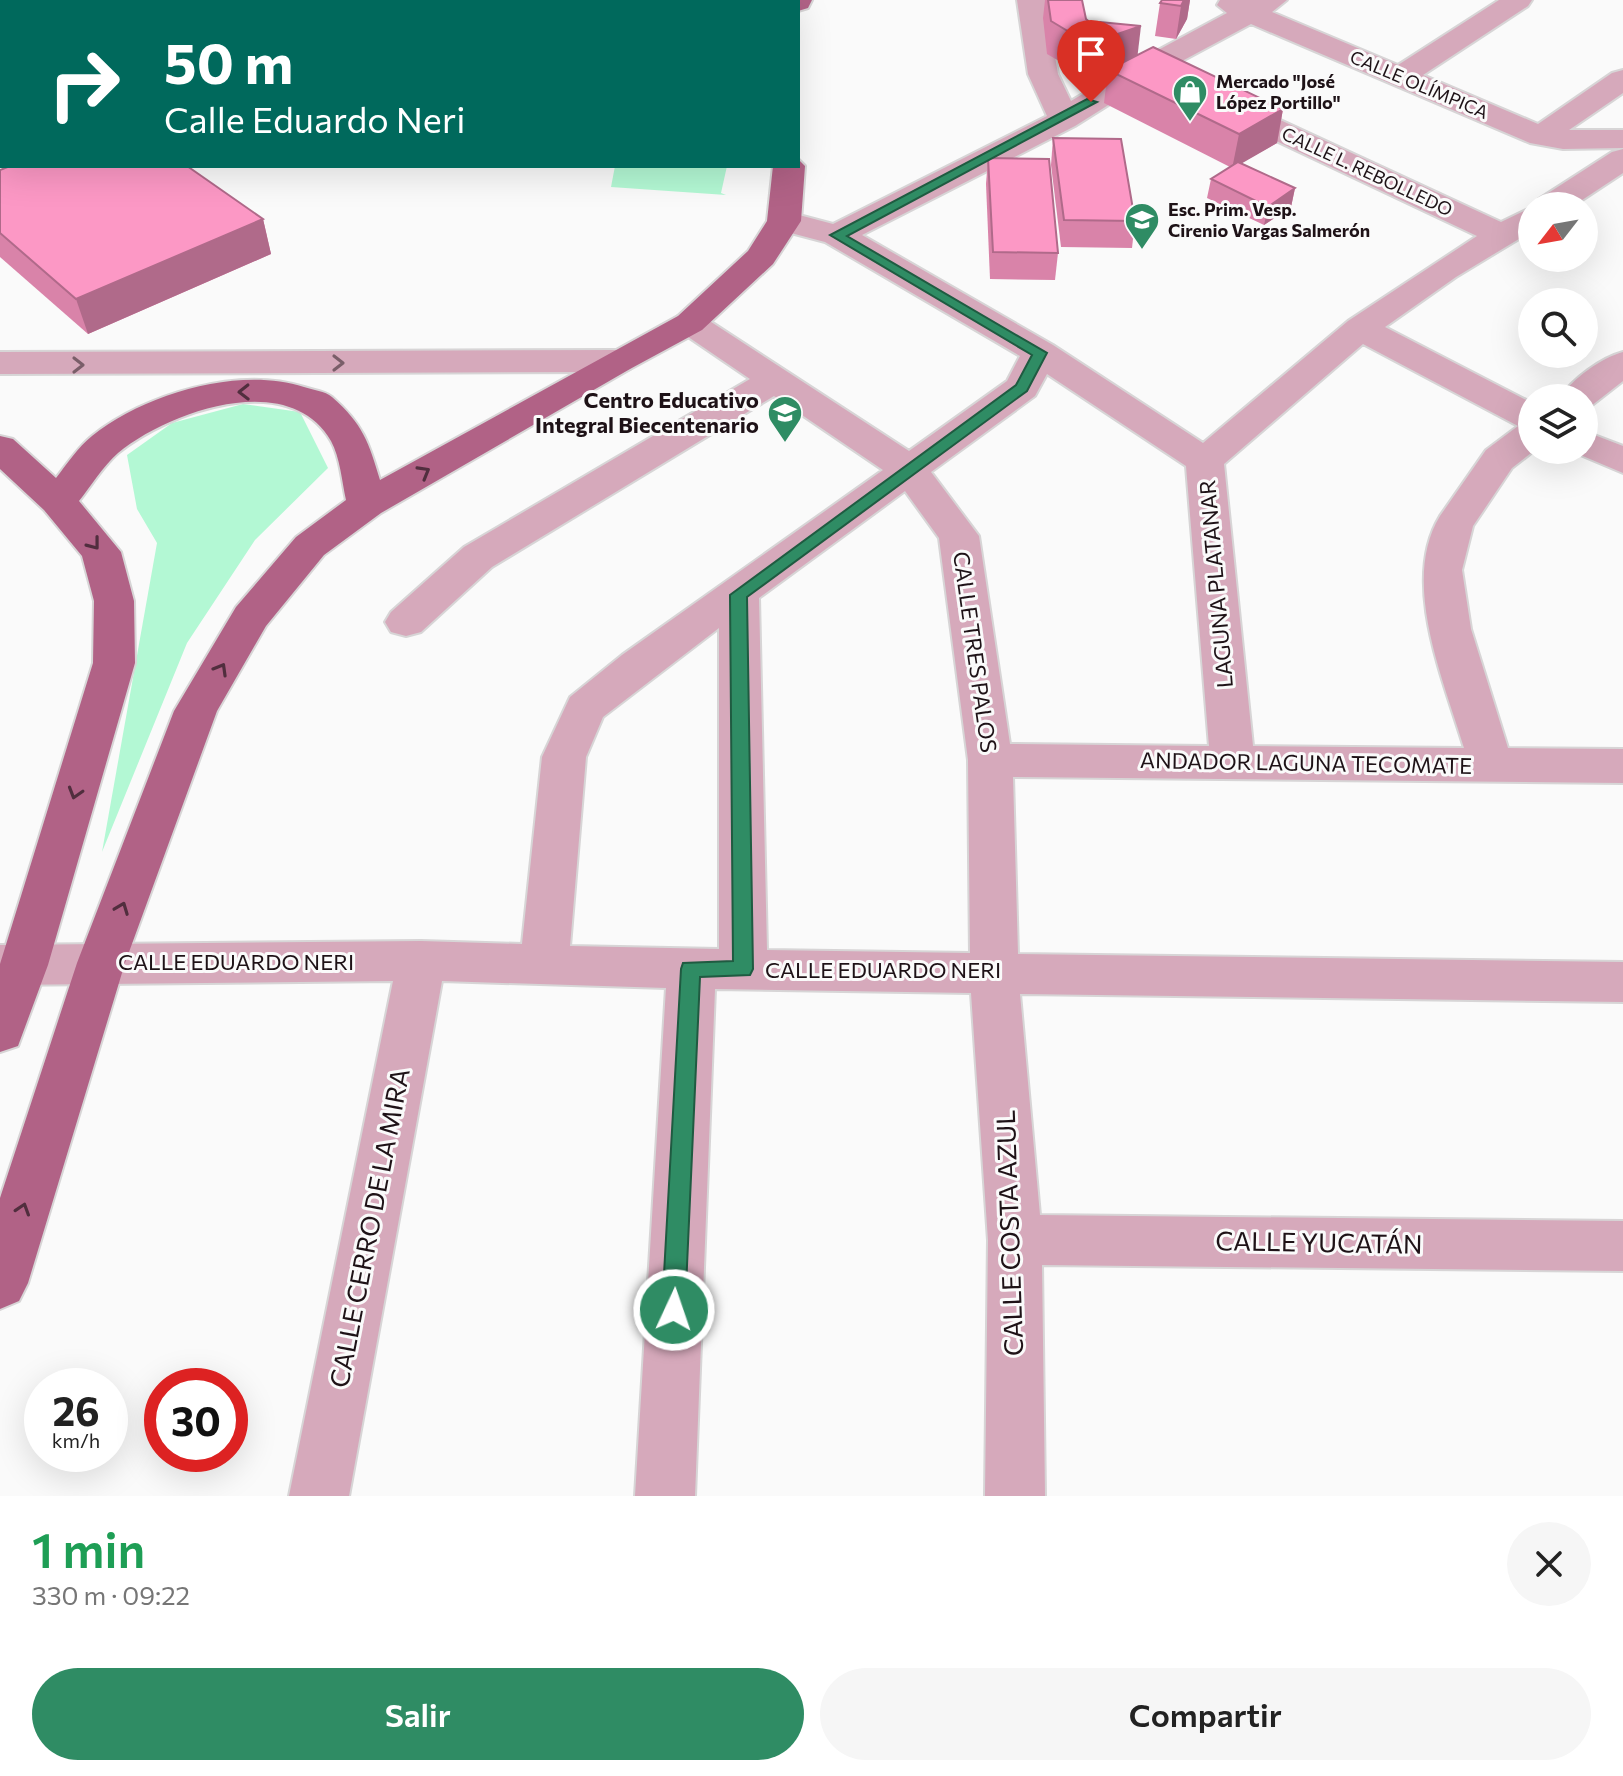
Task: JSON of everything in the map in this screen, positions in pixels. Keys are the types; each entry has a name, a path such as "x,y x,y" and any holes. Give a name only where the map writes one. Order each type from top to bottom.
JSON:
{"main road":[{"path":"0,1283 101,963 204,698 251,617 310,546 367,504 617,361 690,323 761,257 784,221 789,168"},
{"path":"58,501 103,446 142,420 210,395 240,391 285,393 317,403 349,438 367,504"},
{"path":"0,448 58,501 101,552 114,601 114,663 12,965 0,1031"}],"street":[{"path":"1031,0 1043,74 1064,119"},
{"path":"1400,77 1518,0"},
{"path":"837,235 1064,119 1160,76 1248,5"},
{"name":"CALLE OLÍMPICA","path":"1248,5 1400,77 1541,136 1563,140 1623,139"},
{"path":"1541,136 1623,79"},
{"name":"CALLE L. REBOLLEDO","path":"1202,95 1502,235"},
{"path":"1597,192 1623,159"},
{"name":"LAGUNA PLATANAR","path":"784,221 837,235 1040,353 1205,461 1233,762"},
{"path":"1205,461 1360,328 1444,270 1518,225"},
{"name":"CALLE TRES PALOS","path":"690,323 910,470 959,536 990,760 994,971"},
{"path":"1360,328 1518,411"},
{"path":"544,966 564,757 585,708 637,666 1022,388 1040,353"},
{"path":"0,363 617,361"},
{"path":"1596,384 1623,363"},
{"path":"406,622 478,557 775,380"},
{"path":"1491,765 1450,629 1442,570 1454,525 1499,459 1518,445"},
{"path":"1598,449 1623,461"},
{"path":"739,595 743,969"},
{"name":"ANDADOR LAGUNA TECOMATE","path":"990,760 1623,766"},
{"name":"CALLE EDUARDO NERI","path":"12,965 421,961 691,969 1623,982"},
{"name":"CALLE CERRO DE LA MIRA","path":"319,1496 421,961"},
{"path":"665,1496 691,969"},
{"name":"CALLE COSTA AZUL","path":"994,971 1015,1240 1015,1496"},
{"name":"CALLE YUCATÁN","path":"1015,1240 1623,1246"}],"green space":[{"path":"615,168 727,168 721,193 726,195 611,187"},
{"path":"243,404 300,412 328,468 255,540 187,643 102,852 157,543 137,509 127,455 172,423"}],"building":[{"path":"1048,0 1082,0 1086,19 1094,26 1100,22 1141,26 1103,39 1076,36 1051,21"},
{"path":"1162,0 1184,0 1181,6 1160,3"},
{"path":"1153,47 1283,109 1239,134 1108,70"},
{"path":"1053,138 1121,139 1135,221 1064,220"},
{"path":"988,158 1049,159 1058,253 993,252"},
{"path":"1238,162 1295,188 1268,207 1211,179"},
{"path":"190,168 263,219 76,299 0,233 0,170"}],"place":[{"name":"Mercado \"José López Portillo\"","path":"1190,123"},
{"name":"Esc. Prim. Vesp. Cirenio Vargas Salmerón","path":"1142,251"},
{"name":"Centro Educativo Integral Biecentenario","path":"785,444"}],"route":[{"path":"674,1310 691,969 743,969 739,595 1022,388 1040,353 837,235 1064,119 1091,102"}]}
